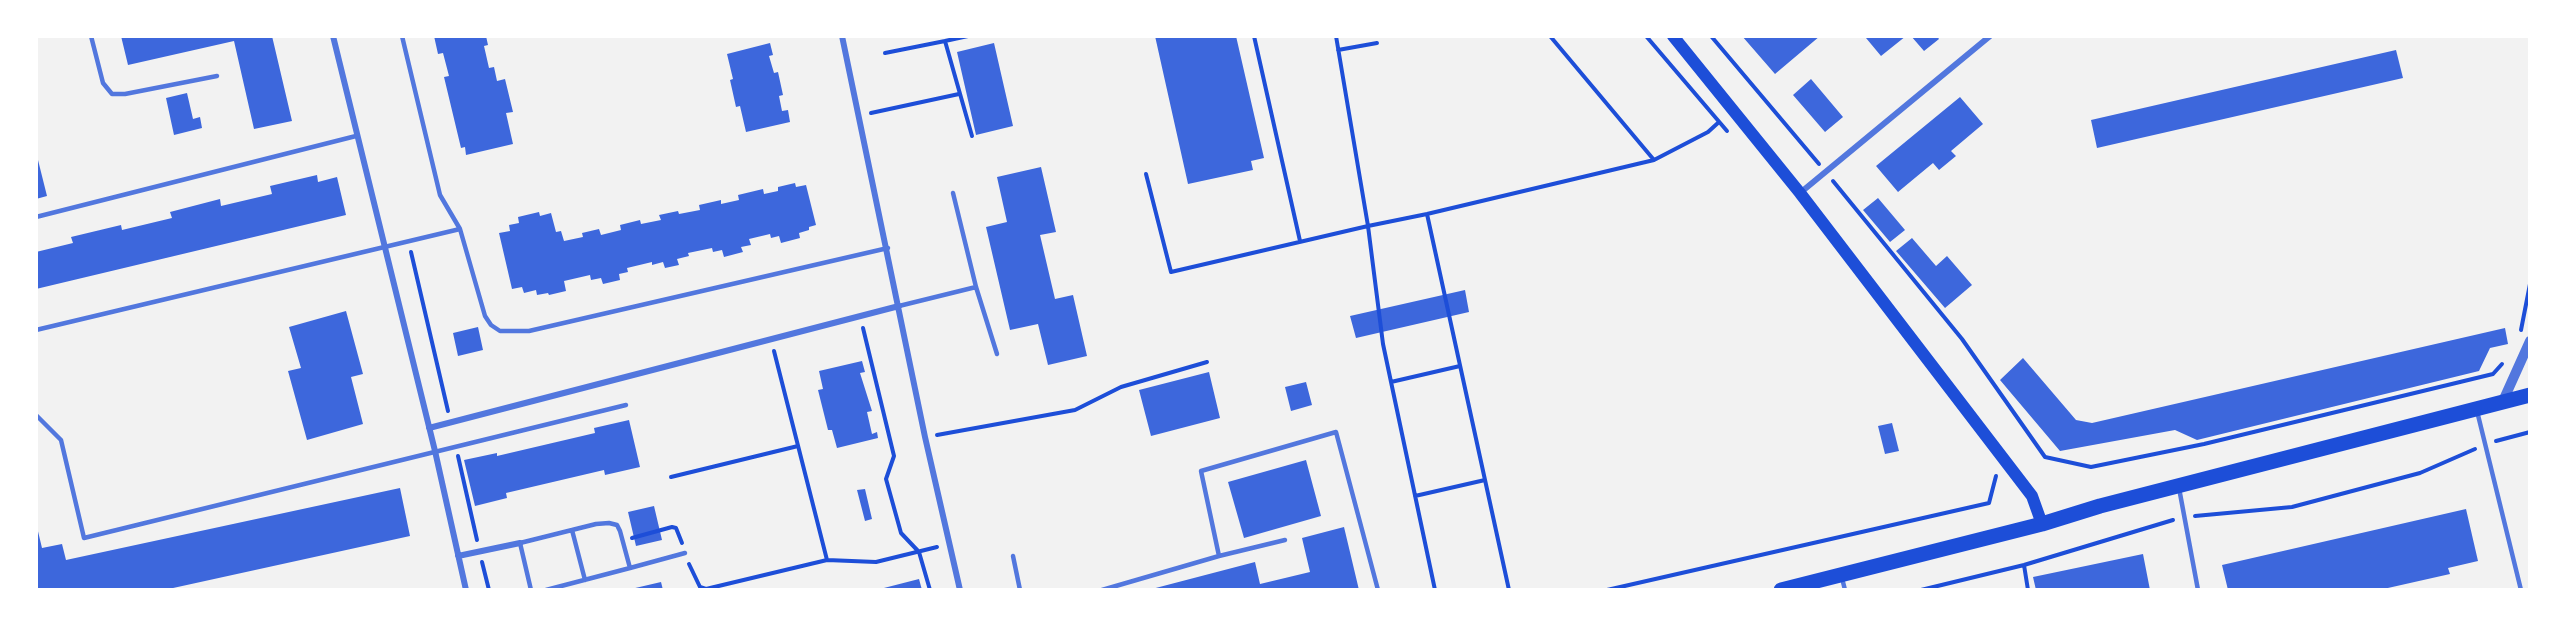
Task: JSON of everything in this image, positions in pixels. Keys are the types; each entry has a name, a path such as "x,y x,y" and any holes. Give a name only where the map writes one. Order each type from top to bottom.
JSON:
{"main road":[{"path":"1673,36 1800,193 2032,496 2042,524"},
{"path":"1781,590 1843,583 2100,506 2530,395"}],"street":[{"path":"333,36 383,248 435,451 466,590"},
{"path":"842,36 888,248 925,436 960,590"},
{"path":"1800,193 1990,36"},
{"path":"429,428 899,306"},
{"path":"2503,401 2530,341"},
{"path":"458,556 520,543"}],"lane":[{"path":"91,36 103,83 112,94 125,94 217,76"},
{"path":"402,36 441,195 460,229 485,316 491,325 500,331 529,331 888,248"},
{"path":"36,217 356,136"},
{"path":"953,194 976,286 997,354"},
{"path":"36,330 460,229"},
{"path":"899,306 976,286"},
{"path":"36,416 61,440 84,538 626,405"},
{"path":"2476,408 2521,590"},
{"path":"1219,556 1201,471 1336,432 1378,590"},
{"path":"2178,486 2198,590"},
{"path":"531,590 520,543 572,530 609,523 616,525 623,540 630,568"},
{"path":"572,530 585,580"},
{"path":"1102,590 1219,556 1286,540"},
{"path":"546,590 685,553"},
{"path":"1012,556 1020,590"}],"path":[{"path":"885,53 968,36"},
{"path":"1254,36 1300,241"},
{"path":"1336,36 1368,226 1383,345 1435,590"},
{"path":"1550,36 1654,160"},
{"path":"1711,36 1962,339 2045,456 2091,467 2193,446 2493,374 2507,359"},
{"path":"945,41 972,136"},
{"path":"1338,50 1377,43"},
{"path":"858,116 959,94"},
{"path":"1146,174 1170,272 1654,160 1708,132 1719,122"},
{"path":"1427,214 1509,590"},
{"path":"2518,340 2525,319 2530,284"},
{"path":"861,316 894,456 886,479 901,533 920,552 930,590"},
{"path":"771,339 827,560"},
{"path":"925,436 975,430 1075,410 1121,387 1207,362"},
{"path":"1391,382 1460,366"},
{"path":"1921,590 2024,565 2184,517 2292,507 2420,473 2484,444 2530,432"},
{"path":"671,477 798,446"},
{"path":"1607,590 1989,503 1997,470"},
{"path":"1415,496 1485,480"},
{"path":"623,540 672,527 679,533 695,580 700,587 706,589 827,560 876,562 950,543"},
{"path":"2024,565 2028,590"}],"building":[{"path":"121,36 272,36 292,121 254,129 234,41 128,65"},
{"path":"434,36 486,36 488,45 484,46 489,68 494,67 497,81 505,79 513,112 506,113 513,144 466,155 465,147 461,148 444,77 449,76 443,53 438,54"},
{"path":"1155,36 1236,36 1264,158 1251,161 1253,170 1188,184"},
{"path":"1742,36 1820,36 1775,74"},
{"path":"1868,36 1906,36 1881,56 1866,38"},
{"path":"1911,36 1937,36 1939,39 1924,51"},
{"path":"770,43 773,55 769,56 774,73 778,72 783,95 779,96 782,111 788,110 790,122 746,132 740,106 736,107 727,54"},
{"path":"994,43 1013,126 976,135 957,52"},
{"path":"2396,50 2403,78 2097,148 2091,120"},
{"path":"1811,79 1843,117 1825,132 1793,95"},
{"path":"187,93 193,119 200,117 202,128 174,135 166,98"},
{"path":"1960,97 1983,124 1951,151 1956,156 1939,170 1933,163 1898,192 1876,166"},
{"path":"36,152 47,196 36,199"},
{"path":"1041,167 1056,232 1040,235 1055,299 1073,295 1087,356 1048,365 1038,324 1010,330 986,227 1007,222 997,177"},
{"path":"317,175 318,182 337,177 346,215 36,289 36,252 73,243 71,237 121,225 122,230 172,218 170,212 220,199 221,206 272,194 270,186"},
{"path":"795,183 796,187 806,185 816,225 799,233 800,238 781,243 779,236 771,238 770,234 749,239 751,245 741,247 743,252 724,257 722,250 713,252 712,248 688,253 689,256 677,259 679,265 665,268 663,262 652,265 652,262 627,268 628,272 619,274 620,280 603,284 601,278 591,280 590,275 564,281 566,291 549,295 548,293 537,295 536,290 524,293 522,287 512,289 499,233 510,231 509,225 519,223 518,217 539,212 540,216 551,213 556,232 561,231 564,241 583,237 582,233 599,229 601,235 621,230 620,225 640,220 641,224 661,220 659,215 700,210 699,205 721,200 721,204 739,200 738,195 763,189 764,194 778,191 778,187"},
{"path":"1878,198 1905,230 1890,242 1863,210"},
{"path":"1912,238 1936,266 1947,256 1972,285 1945,308 1896,251"},
{"path":"1465,290 1469,312 1356,338 1350,316"},
{"path":"346,311 363,374 351,377 363,424 307,440 288,371 301,368 289,327"},
{"path":"478,327 483,350 458,356 453,333"},
{"path":"2505,328 2508,344 2490,348 2479,371 2197,440 2175,430 2060,451 2000,380 2023,358 2076,420 2092,423"},
{"path":"862,361 865,372 860,373 872,411 867,412 872,434 877,432 878,438 837,448 832,430 828,430 818,390 823,389 819,371"},
{"path":"1209,372 1220,418 1151,436 1139,390"},
{"path":"1306,382 1312,405 1291,411 1285,387"},
{"path":"629,420 640,467 605,475 604,470 506,493 507,498 475,506 464,460 497,453 497,456 595,433 594,428"},
{"path":"1892,423 1899,451 1885,454 1878,426"},
{"path":"1306,460 1321,516 1244,538 1228,482"},
{"path":"400,488 410,536 164,590 36,590 36,523 42,548 62,544 66,560"},
{"path":"865,489 872,519 865,521 857,490"},
{"path":"654,506 662,540 636,546 628,512"},
{"path":"2466,509 2478,561 2448,568 2450,574 2379,590 2228,590 2222,565"},
{"path":"1344,527 1359,590 1148,590 1255,562 1260,584 1310,572 1302,538"},
{"path":"2143,554 2150,590 2036,590 2033,577"},
{"path":"919,579 922,590 880,590 880,589"},
{"path":"661,582 663,590 631,590 631,589"}]}
